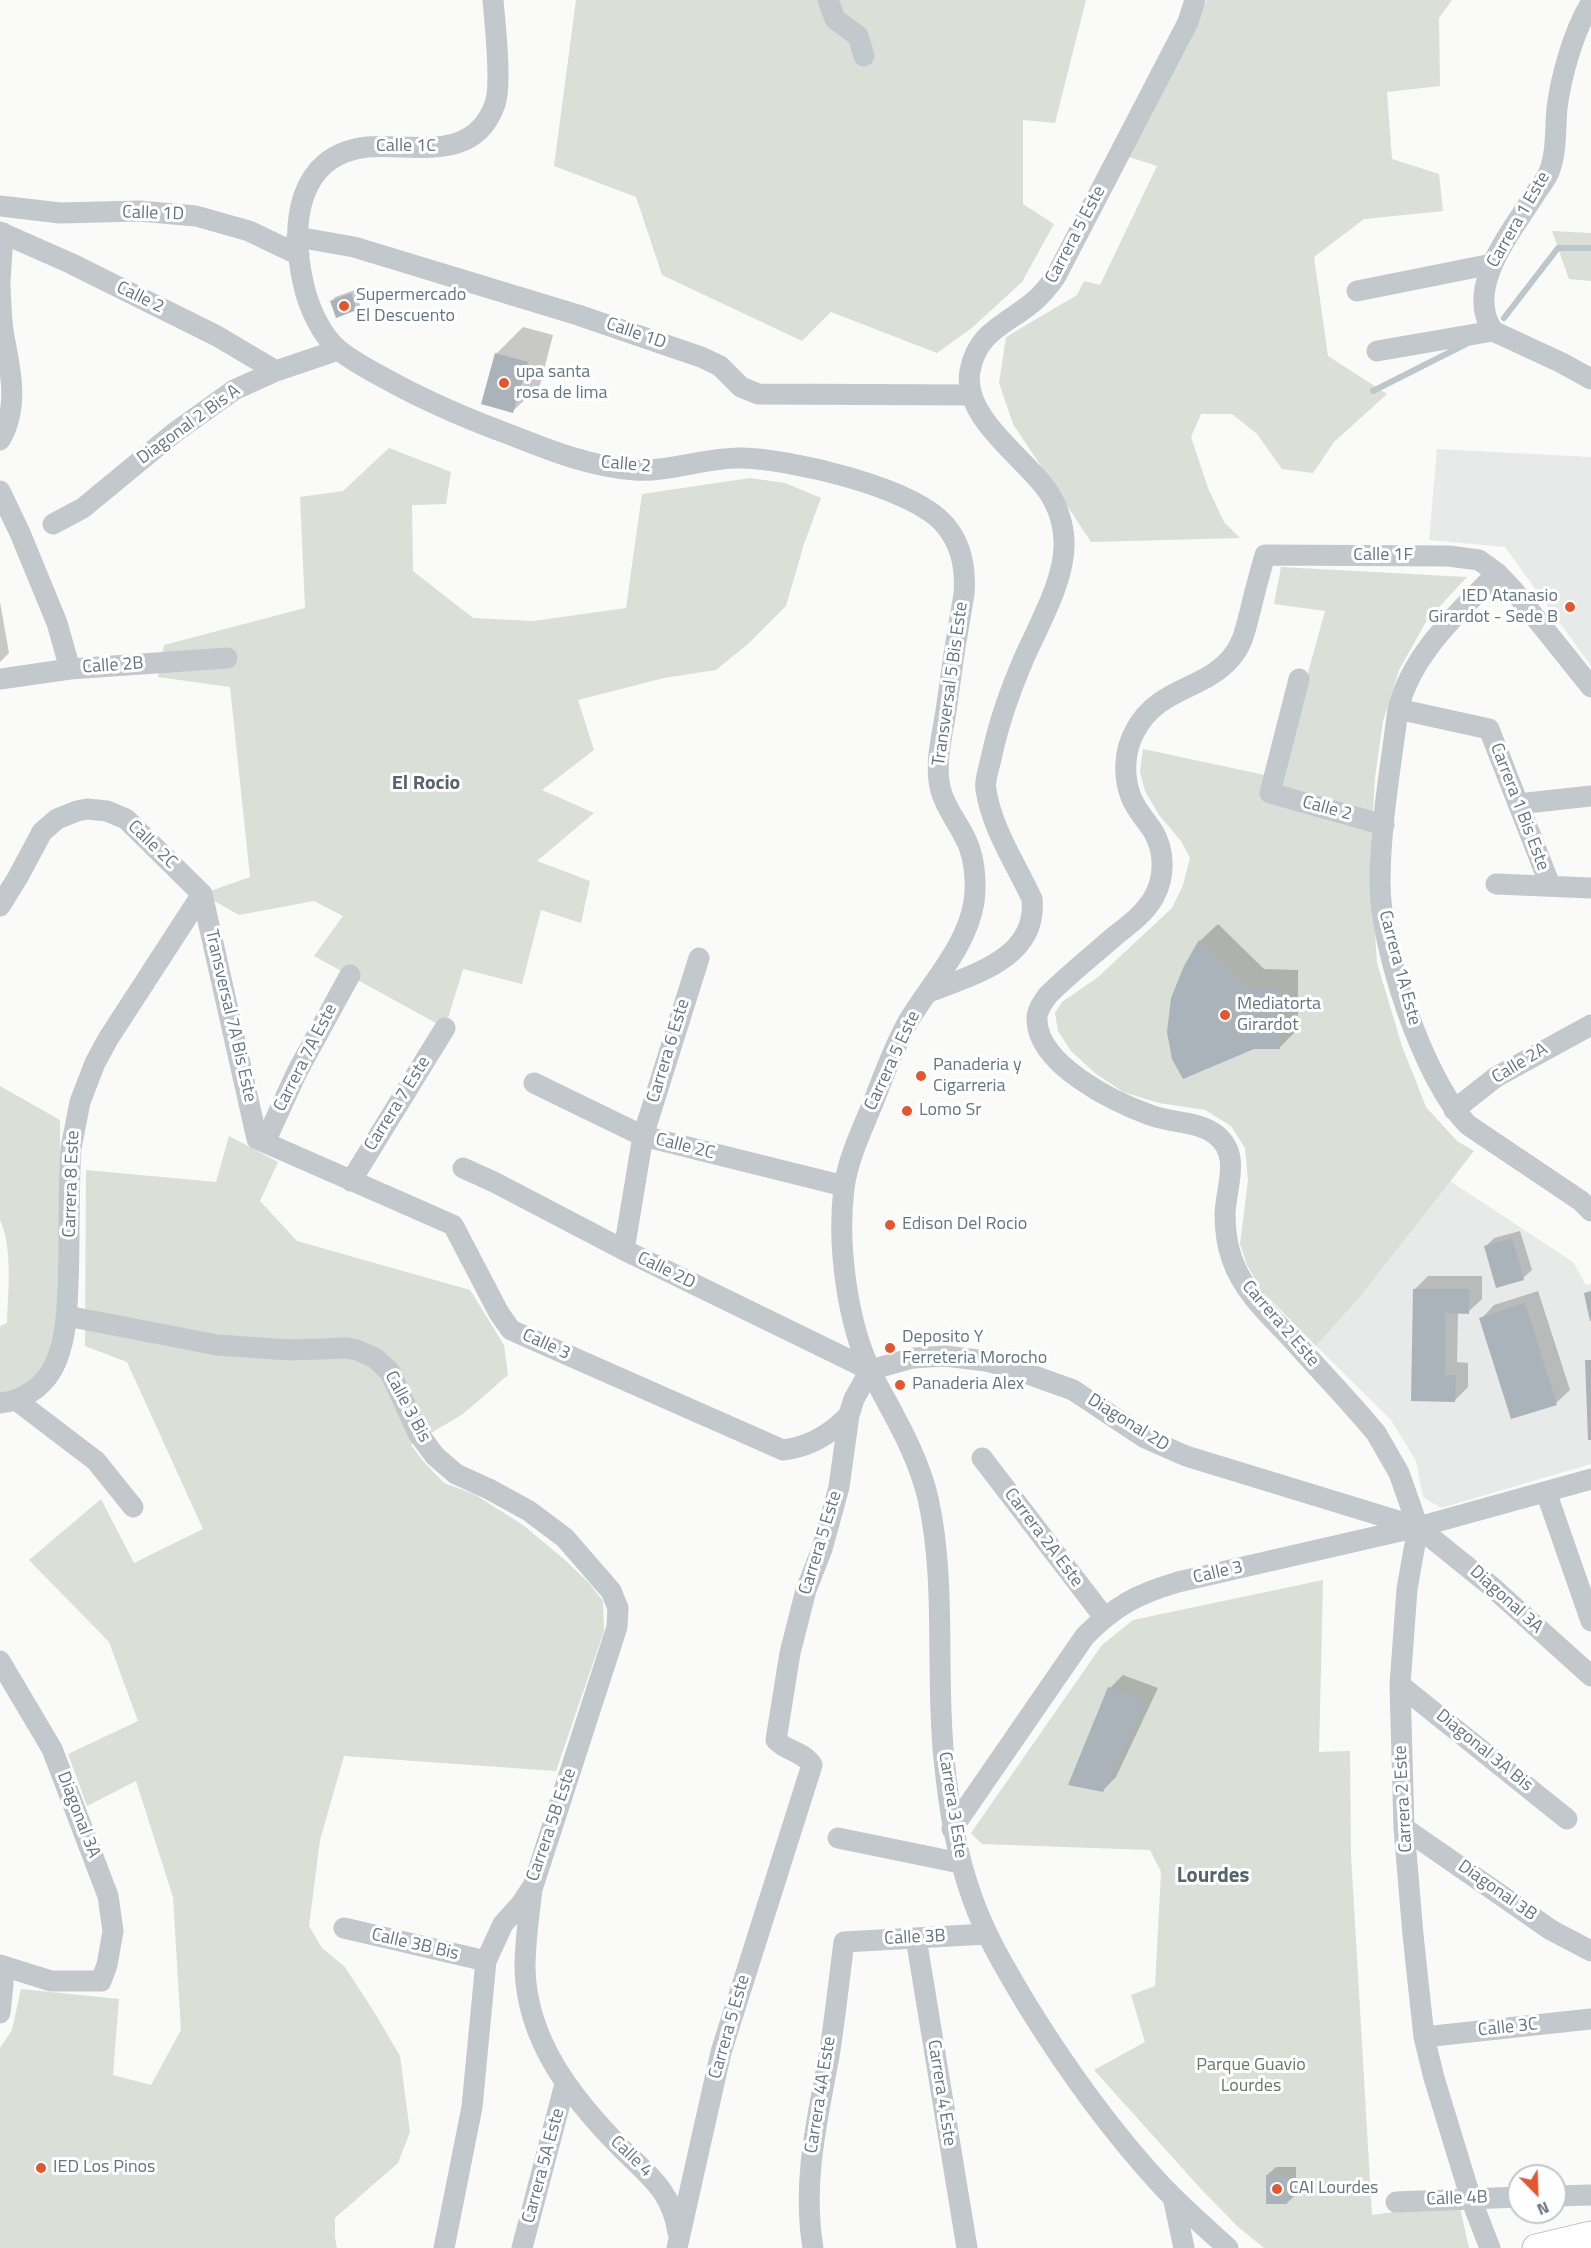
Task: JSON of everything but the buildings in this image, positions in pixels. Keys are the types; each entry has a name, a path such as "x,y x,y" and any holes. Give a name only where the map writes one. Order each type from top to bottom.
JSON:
{"main road":[{"path":"1536,2248 1591,2235"}],"street":[{"name":"Calle 1C","path":"298,246 300,207 304,192 312,177 323,165 335,157 363,148 445,147 456,144 475,133 490,116 497,97 493,0"},
{"path":"828,0 835,19 858,36 864,56"},
{"name":"Carrera 5 Este","path":"678,2244 721,2052 812,1765 808,1759 781,1746 776,1740 790,1653 806,1590 822,1549 839,1487 849,1415 870,1370 848,1297 843,1246 844,1186 860,1135 895,1047 927,993 1001,961 1019,946 1030,924 1033,909 1032,899 999,830 985,788 994,745 1012,688 1056,585 1064,557 1062,526 1052,498 1044,486 988,424 971,394 970,370 978,349 991,331 1032,303 1047,289 1056,276 1188,22 1195,0"},
{"name":"Carrera 1 Este","path":"1493,331 1486,321 1483,290 1492,264 1549,172 1563,75 1576,35 1591,3"},
{"name":"Calle 1D","path":"0,206 60,213 139,211 196,216 298,246 365,251 578,315 690,353 720,366 741,387 758,394 971,394"},
{"path":"0,440 9,422 12,392 1,310 2,232"},
{"name":"Calle 2","path":"2,232 70,263 216,336 276,371"},
{"path":"298,246 303,287 309,304 317,321 338,350"},
{"path":"1357,291 1492,264"},
{"path":"1377,351 1493,331 1591,379"},
{"name":"Calle 2","path":"338,350 365,368 459,416 579,459 637,470 737,458 768,459 799,464 913,500 944,523 954,536"},
{"name":"Diagonal 2 Bis A","path":"53,524 83,508 134,464 214,403 244,385 276,371 338,350"},
{"path":"0,491 57,623 70,669"},
{"name":"Transversal 5 Bis Este","path":"927,993 963,937 970,921 975,887 971,854 966,838 941,791 939,774 941,743 965,579 960,550 954,536"},
{"name":"Calle 1F","path":"1265,555 1449,556 1479,560 1497,573 1531,610 1591,687"},
{"name":"Carrera 2 Este","path":"1265,555 1248,624 1238,648 1221,668 1211,675 1169,695 1153,707 1140,721 1129,745 1126,771 1131,796 1153,831 1161,851 1162,873 1156,894 1143,912 1048,995 1040,1006 1036,1018 1046,1046 1056,1058 1086,1083 1107,1096 1152,1116 1207,1129 1224,1143 1231,1164 1225,1212 1226,1228 1228,1244 1238,1274 1255,1300 1376,1433 1399,1473 1418,1527 1404,1615 1400,1685 1404,1828 1424,2037 1434,2078 1471,2199 1490,2248"},
{"name":"Carrera 1A Este","path":"1497,573 1451,621 1420,659 1408,680 1398,709 1384,825 1380,882 1382,909 1388,941 1415,1032 1454,1110 1468,1125 1581,1201 1591,1212"},
{"name":"Calle 2B","path":"0,679 70,669 227,658"},
{"name":"Calle 2","path":"1299,679 1270,793 1384,825"},
{"name":"Carrera 1 Bis Este","path":"1398,709 1489,729 1550,885"},
{"path":"1518,804 1591,796"},
{"name":"Calle 2C","path":"0,906 42,832 57,819 87,809 107,811 126,819 202,894"},
{"path":"1496,884 1591,888"},
{"name":"Transversal 7A Bis Este","path":"202,894 261,1140"},
{"name":"Carrera 8 Este","path":"8,1402 36,1388 52,1371 60,1349 67,1316 70,1148 87,1080 108,1039 202,894"},
{"name":"Carrera 6 Este","path":"624,1250 643,1136 699,958"},
{"name":"Carrera 7A Este","path":"261,1140 350,975"},
{"name":"Calle 2A","path":"1454,1110 1496,1077 1591,1025"},
{"name":"Carrera 7 Este","path":"351,1180 445,1028"},
{"name":"Calle 2C","path":"534,1083 643,1136 844,1186"},
{"name":"Calle 3","path":"261,1140 453,1225 500,1313 511,1329 783,1450 805,1446 835,1428 849,1415"},
{"name":"Calle 2D","path":"463,1168 624,1250 870,1370"},
{"name":"Calle 3 Bis","path":"67,1316 217,1345 290,1350 346,1348 366,1353 383,1364 390,1372 418,1433 435,1456 456,1474 510,1499 556,1531 606,1583 618,1608"},
{"name":"Diagonal 2D","path":"870,1370 913,1358 945,1356 976,1359 1006,1366 1073,1390 1145,1438 1185,1456 1418,1527"},
{"name":"Carrera 3 Este","path":"870,1370 913,1449 934,1527 940,1589 941,1728 952,1829 960,1863 987,1934 1041,2027 1071,2072 1133,2152 1173,2197 1228,2248"},
{"path":"8,1402 96,1461 133,1507"},
{"name":"Carrera 2A Este","path":"982,1458 1104,1617"},
{"name":"Calle 3","path":"952,1829 1085,1636 1120,1605 1168,1585 1418,1527 1591,1479"},
{"path":"1546,1492 1591,1621"},
{"name":"Diagonal 3A","path":"1418,1527 1482,1578 1591,1676"},
{"name":"Carrera 5B Este","path":"444,2248 472,2107 486,1961 503,1924 533,1886 615,1636 618,1608"},
{"name":"Diagonal 3A","path":"0,1661 52,1749 108,1896 113,1930 107,1965 101,1981 51,1981 0,1966"},
{"name":"Diagonal 3A Bis","path":"1400,1685 1567,1819"},
{"name":"Diagonal 3B","path":"1404,1828 1551,1930 1591,1951"},
{"path":"838,1838 960,1863"},
{"name":"Calle 4","path":"533,1886 525,1948 527,1989 536,2029 549,2057 566,2084 605,2132 659,2185 673,2211 678,2244"},
{"name":"Calle 3B Bis","path":"344,1928 486,1961"},
{"name":"Calle 3B","path":"844,1942 987,1934"},
{"name":"Carrera 4 Este","path":"916,1938 967,2248"},
{"name":"Carrera 4A Este","path":"813,2248 808,2200 810,2169 829,2056 844,1942"},
{"path":"0,1966 3,1989 0,2013"},
{"name":"Calle 3C","path":"1424,2037 1591,2019"},
{"name":"Carrera 5A Este","path":"522,2248 566,2084"},
{"path":"1567,2195 1591,2194"},
{"path":"1173,2197 1184,2248"},
{"name":"Calle 4B","path":"1396,2202 1507,2198"},
{"name":"Carrera 3 Este","path":"1193,2216 1217,2248"}],"shaded area":[{"name":"IED Atanasio Girardot - Sede B","path":"1437,449 1591,457 1591,666 1505,547 1429,540"},
{"path":"1450,1181 1573,1262 1586,1285 1591,1284 1591,1464 1441,1508 1423,1497 1416,1461 1391,1420 1316,1346 1359,1298"}],"green space":[{"path":"576,0 1086,0 1055,123 1023,120 1023,204 1054,224 1022,282 973,327 937,353 831,312 802,341 662,275 636,197 554,166"},
{"path":"1207,0 1452,0 1439,18 1440,86 1387,92 1392,159 1439,174 1443,211 1364,219 1314,257 1328,356 1387,394 1334,442 1313,473 1282,469 1257,434 1232,414 1201,414 1191,437 1208,488 1224,522 1240,538 1091,542 1013,424 999,383 1006,337 1077,295 1084,281 1100,285 1157,166 1129,157"},
{"path":"1552,231 1591,233 1591,281 1569,279"},
{"path":"389,448 451,472 446,504 412,505 413,571 473,618 533,621 626,608 642,494 750,478 785,483 821,498 804,544 786,606 749,643 716,670 664,678 578,700 594,750 542,790 594,813 537,861 590,881 581,923 541,910 522,984 463,969 445,1028 314,956 343,916 314,901 239,915 202,894 250,877 230,687 158,677 164,645 305,608 300,497 343,491"},
{"path":"1281,567 1467,577 1427,620 1399,670 1383,721 1375,778 1370,860 1377,963 1402,1046 1426,1107 1457,1141 1474,1151 1359,1298 1316,1346 1262,1291 1247,1265 1240,1244 1248,1180 1245,1148 1231,1126 1205,1110 1159,1103 1123,1092 1095,1073 1071,1051 1058,1031 1055,1013 1062,1002 1098,977 1172,908 1183,885 1190,858 1181,841 1159,815 1145,791 1140,772 1143,749 1279,778 1325,611 1274,604"},
{"path":"0,1086 60,1120 60,1207 56,1331 52,1355 43,1369 21,1389 0,1394 0,1326 7,1323 9,1270 7,1244 0,1220"},
{"path":"229,1136 278,1162 260,1201 297,1241 470,1290 504,1345 508,1375 463,1414 411,1445 444,1483 474,1494 523,1525 589,1583 603,1601 604,1631 556,1771 344,1756 320,1840 309,1926 322,1948 345,1967 400,2056 410,2132 398,2163 335,2218 337,2248 0,2248 0,2048 12,2030 21,1989 119,1999 113,2075 151,2085 181,2030 173,1897 136,1781 87,1806 68,1754 138,1721 109,1642 29,1560 101,1499 134,1563 203,1529 127,1362 85,1346 86,1170 216,1182"},
{"name":"Parque Guavio Lourdes","path":"1323,1580 1319,1752 1350,1751 1351,1855 1372,2215 1459,2203 1469,2248 1264,2248 1237,2226 1094,2070 1145,2042 1131,1995 1155,1986 1161,1872 1150,1850 982,1844 971,1833 1102,1645 1133,1620"}],"waterway":[{"path":"1504,318 1558,248 1591,248"},
{"path":"1373,391 1466,344"}],"place":[{"name":"Supermercado El Descuento","path":"344,306"},
{"name":"upa santa rosa de lima","path":"504,383"},
{"name":"IED Atanasio Girardot - Sede B","path":"1570,607"},
{"name":"Mediatorta Girardot","path":"1225,1015"},
{"name":"Panaderia y Cigarreria","path":"921,1076"},
{"name":"Lomo Sr","path":"907,1111"},
{"name":"Edison Del Rocio","path":"890,1225"},
{"name":"Deposito Y Ferreteria Morocho","path":"890,1348"},
{"name":"Panaderia Alex","path":"900,1385"},
{"name":"IED Los Pinos","path":"41,2168"},
{"name":"CAI Lourdes","path":"1277,2189"}],"district":[{"name":"El Rocio","path":"426,784"},
{"name":"Lourdes","path":"1213,1877"}]}
